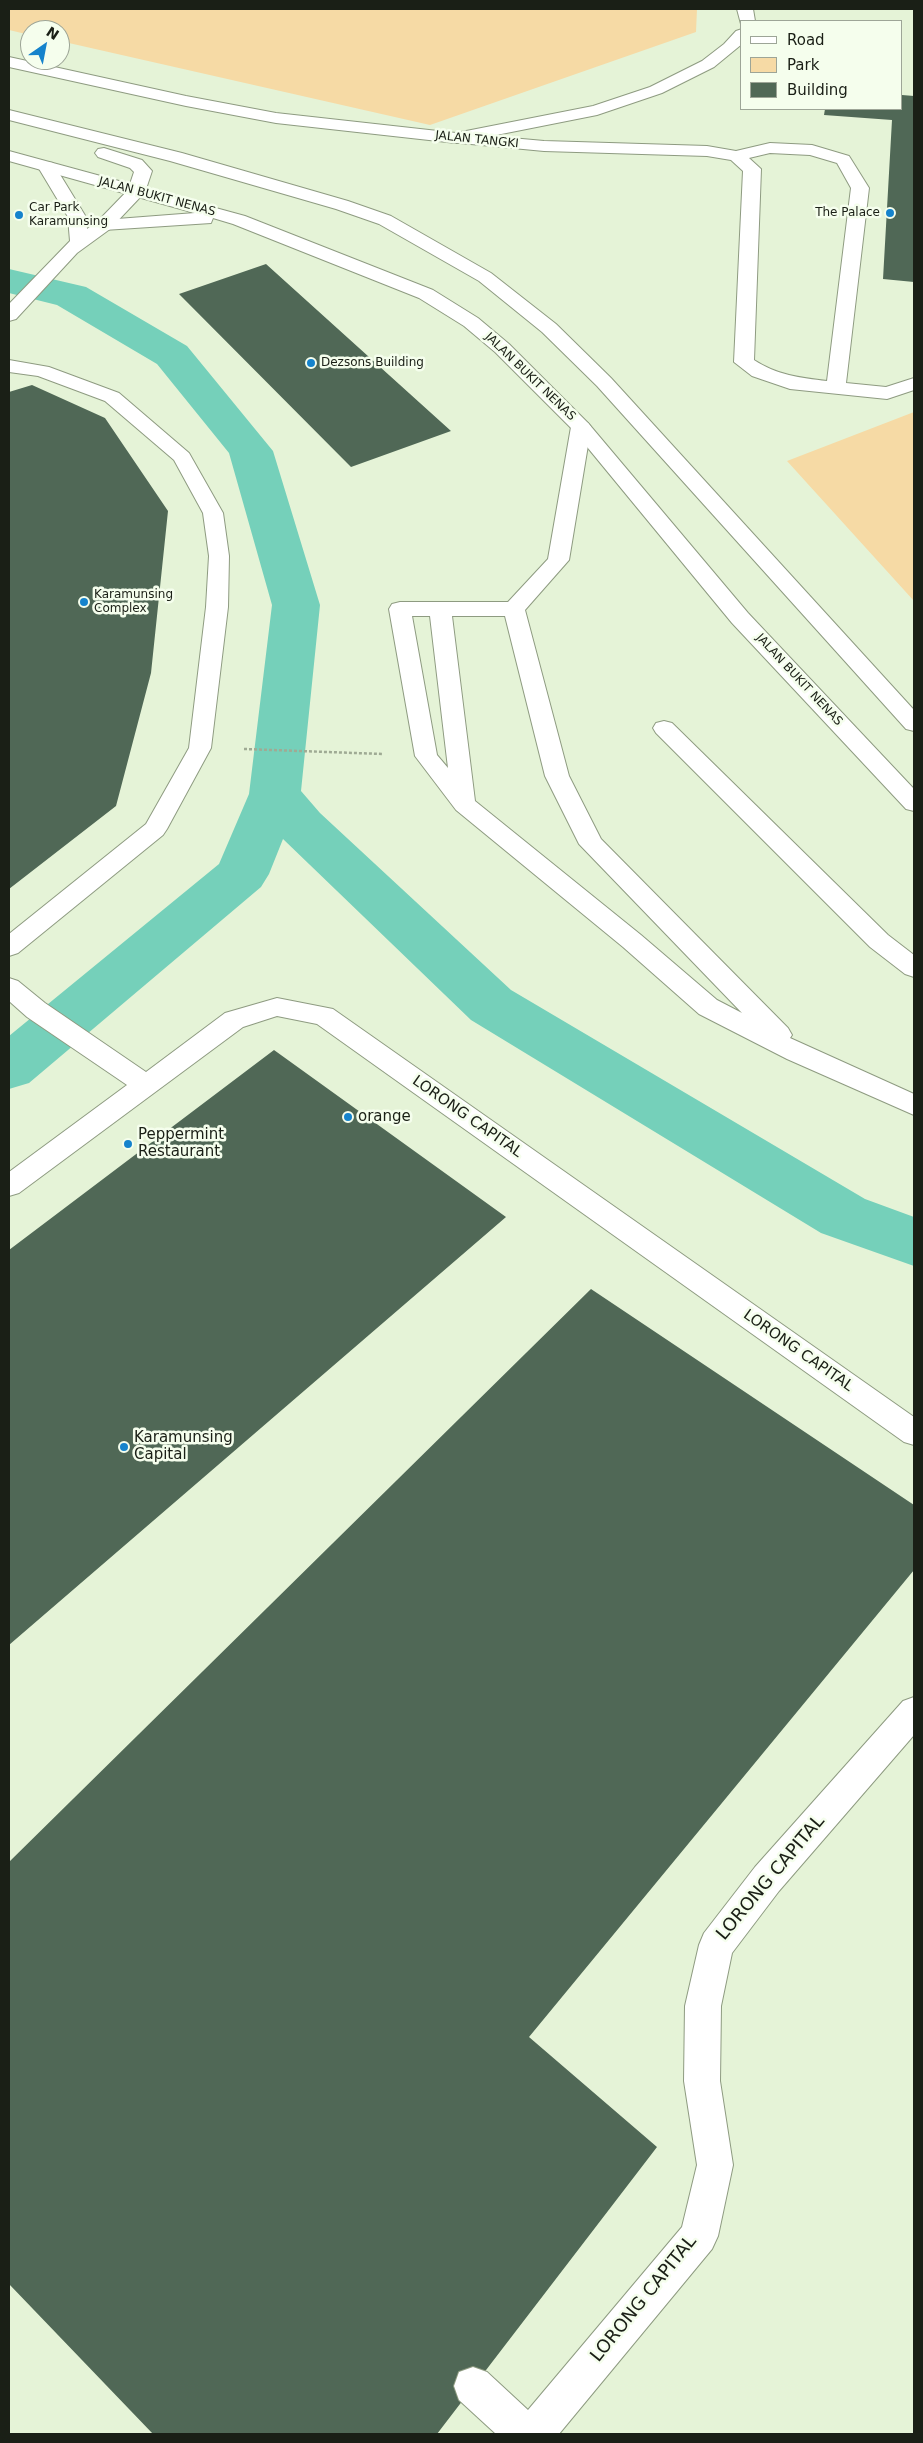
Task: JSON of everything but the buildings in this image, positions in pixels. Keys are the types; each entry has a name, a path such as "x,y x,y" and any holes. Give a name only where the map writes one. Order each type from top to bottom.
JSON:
{"main road":[{"path":"456,138 597,110 656,90 708,64 730,47 740,36"},
{"name":"JALAN TANGKI","path":"9,62 186,101 276,118 544,146 708,151 736,156"},
{"path":"9,115 176,157 342,205 385,220 485,278 518,306 549,328 604,382 914,724"},
{"path":"9,126 83,146 136,164 143,171 137,191 104,225 75,245 9,315"},
{"path":"736,156 770,148 812,150 843,160 860,188 836,389"},
{"name":"JALAN BUKIT NENAS","path":"9,156 239,220 426,294 471,322 502,348 581,427 740,618 914,803"},
{"path":"736,156 752,169 744,362 759,372 790,383 836,389 887,393 914,384"},
{"path":"46,167 77,217 75,245"},
{"path":"104,225 183,218 239,220"},
{"path":"9,366 42,371 112,397 182,457 212,513 219,556 217,607 200,748 155,829 9,947"},
{"path":"581,427 558,560 514,609 400,609 426,756 464,804 632,941 708,1007 796,1052 914,1105"},
{"path":"440,609 464,804"},
{"path":"514,609 557,776 591,844 796,1052"},
{"path":"664,728 879,940 914,968"},
{"path":"9,987 36,1010 108,1061 146,1085"},
{"name":"LORONG CAPITAL","path":"9,1186 234,1020 277,1007 324,1016 914,1433"},
{"name":"LORONG CAPITAL","path":"534,2434 698,2236 715,2165 702,2071 703,2006 716,1945 767,1879 914,1712"},
{"path":"474,2386 525,2434"}],"path":[{"path":"200,748 358,753"}],"green space":[{"path":"9,9 697,9 696,32 430,125 70,43 70,20 20,20 20,33 9,30"},
{"path":"914,412 914,601 787,461"}],"waterway":[{"path":"9,281 71,296 172,355 251,451 296,605 275,794"},
{"path":"9,1068 242,874 275,794"},
{"path":"275,794 301,826 491,1005 843,1216 914,1242"}],"place":[{"name":"The Palace","path":"890,213"},
{"name":"Car Park Karamunsing","path":"19,215"},
{"name":"Dezsons Building","path":"311,363"},
{"name":"Karamunsing Complex","path":"84,602"},
{"name":"orange","path":"348,1117"},
{"name":"Peppermint Restaurant","path":"128,1144"},
{"name":"Karamunsing Capital","path":"124,1447"}]}
